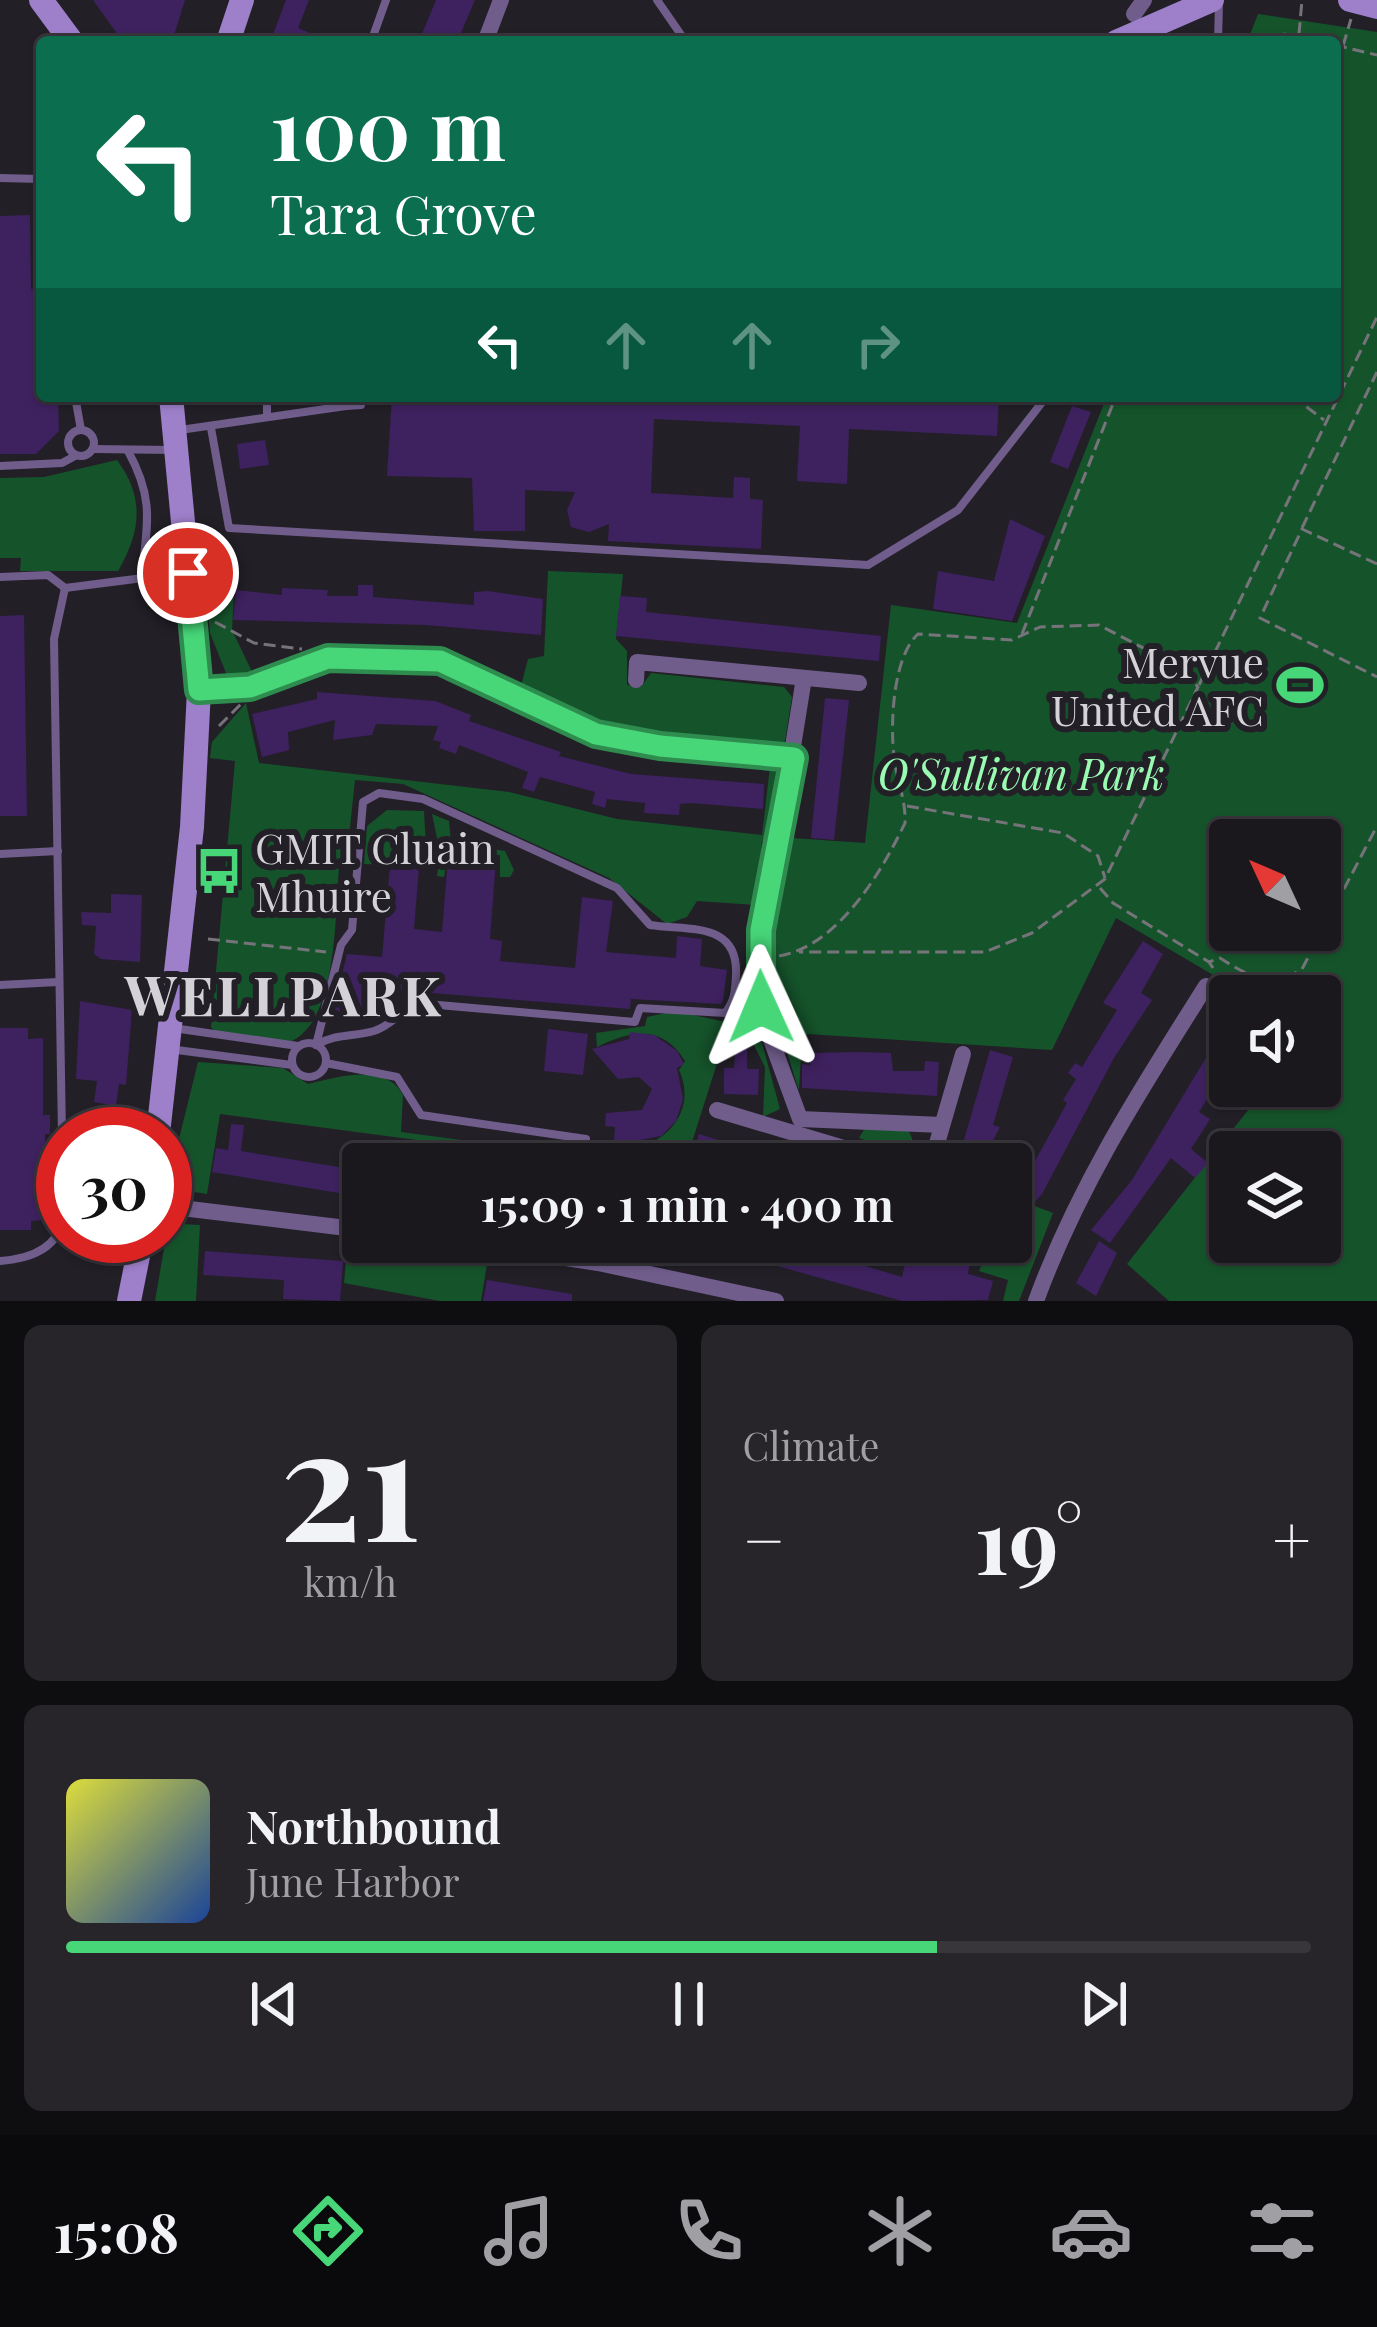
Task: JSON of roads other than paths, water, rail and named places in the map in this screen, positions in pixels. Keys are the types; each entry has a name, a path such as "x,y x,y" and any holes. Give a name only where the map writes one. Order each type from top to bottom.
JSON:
{"main road":[{"path":"40,0 67,36"},
{"path":"230,36 242,0"},
{"path":"1128,36 1203,0 1215,0"},
{"path":"161,1107 199,690 171,402"},
{"path":"129,1301 137,1263"}],"street":[{"path":"487,36 501,0"},
{"path":"199,690 260,685 322,658 440,661 596,734 660,746 794,758"},
{"path":"635,680 637,662 859,683"},
{"path":"798,1126 766,1026 759,957 805,678"},
{"path":"1036,1301 1088,1177 1206,986"},
{"path":"937,1143 963,1054"},
{"path":"717,1110 798,1126 842,1143"},
{"path":"798,1126 942,1125"},
{"path":"192,1210 342,1228"},
{"path":"598,1263 776,1301"}],"lane":[{"path":"373,36 386,0"},
{"path":"657,0 682,36"},
{"path":"1215,0 1218,36"},
{"path":"0,178 36,179"},
{"path":"77,402 81,430 93,438 93,449"},
{"path":"267,402 267,417"},
{"path":"0,466 62,463 93,449 128,452 211,428 340,402"},
{"path":"349,402 361,405"},
{"path":"211,428 229,528 868,565 958,510 1042,402"},
{"path":"76,455 68,441 81,430"},
{"path":"128,452 146,497 151,539 142,575"},
{"path":"0,577 48,575 65,588 188,573"},
{"path":"61,1107 54,639 65,588"},
{"path":"170,1038 316,1045 335,1034 372,1032 404,1008 427,1004 635,1022 640,1008 725,1013 735,1000 737,959 727,940 700,927 650,925 617,888 423,799 379,793 363,802 352,930 339,953 316,1045 326,1064"},
{"path":"0,854 58,850"},
{"path":"0,985 58,982"},
{"path":"170,1038 292,1065 310,1077 326,1064 397,1077 421,1115 586,1139"},
{"path":"292,1065 298,1046"},
{"path":"0,1262 36,1254"}],"place":[{"name":"Mervue United AFC","path":"1300,685"},
{"name":"GMIT Cluain Mhuire","path":"219,871"}],"district":[{"name":"WELLPARK","path":"284,994"}],"park label":[{"name":"O'Sullivan Park","path":"1021,773"}]}
